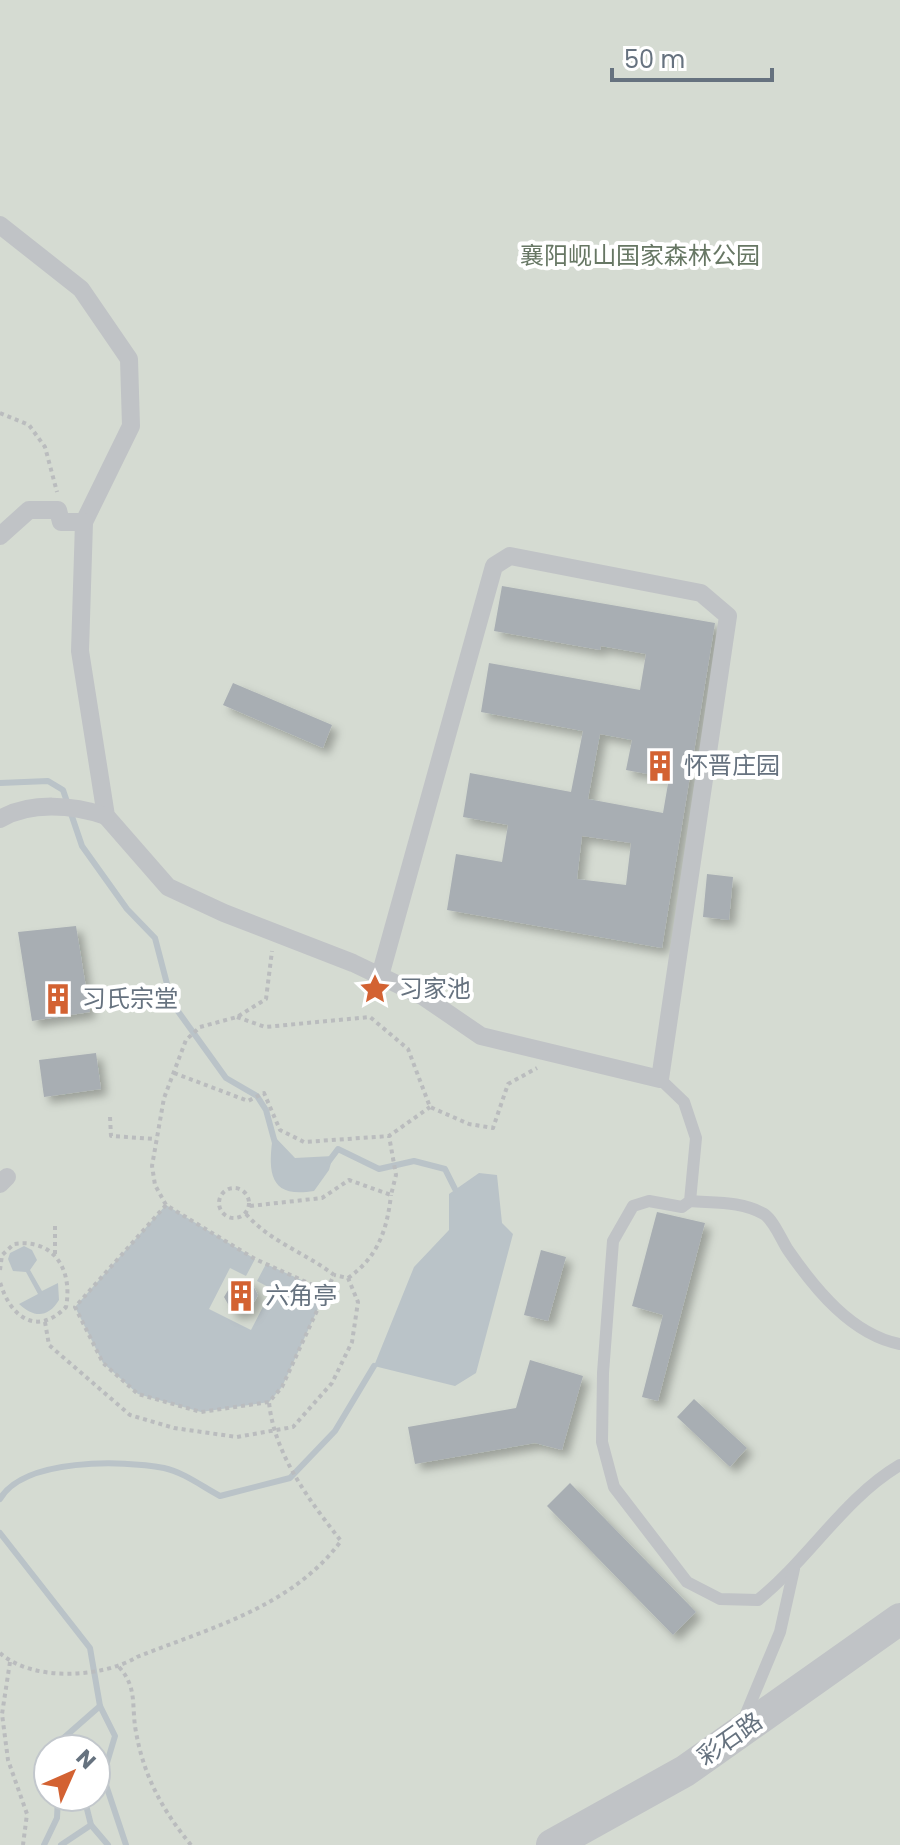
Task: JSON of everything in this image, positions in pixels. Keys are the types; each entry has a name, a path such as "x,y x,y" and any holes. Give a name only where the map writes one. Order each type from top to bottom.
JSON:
{"street":[{"path":"0,225 81,289 129,359 131,426 84,522 80,651 106,816"},
{"path":"0,536 29,510 58,510 61,522 84,522"},
{"path":"0,819 16,810 79,807 106,816 168,887 380,976 424,997 481,1036 660,1079 728,616 701,593 510,556 494,566 380,976"},
{"name":"彩石路","path":"552,1845 685,1771 900,1619"}],"lane":[{"path":"660,1079 684,1102 696,1138 690,1201"},
{"path":"900,1344 881,1340 847,1320 790,1252 767,1216 744,1205 690,1201 682,1207 649,1201 633,1206 613,1241 603,1373 602,1442 614,1487 687,1582 720,1599 758,1600 794,1569 841,1514 884,1474 900,1465"},
{"path":"738,1733 780,1632 794,1569"}],"path":[{"path":"0,413 29,425 45,447 56,479 58,510"},
{"path":"270,931 272,958 266,999 237,1017 200,1027 186,1040 156,1139 152,1166 155,1185 166,1205 255,1259 326,1291"},
{"path":"237,1017 265,1027 370,1017 408,1049 430,1107 469,1124 493,1128 508,1084 537,1068 549,1053"},
{"path":"174,1073 248,1101 264,1093 280,1130 304,1142 389,1136 430,1107"},
{"path":"110,1117 111,1136 156,1139"},
{"path":"348,1278 373,1255 384,1233 396,1175 389,1136"},
{"path":"250,1206 322,1198 349,1180 391,1195"},
{"path":"238,1188 246,1193 250,1206 246,1214 236,1219 226,1216 220,1208 220,1197 227,1189 238,1188"},
{"path":"166,1205 75,1307 103,1363 138,1394 166,1405 201,1412 269,1402 282,1387 334,1275"},
{"path":"246,1214 280,1243 307,1255 334,1275 348,1278"},
{"path":"55,1226 55,1254"},
{"path":"0,1270 2,1255 14,1244 40,1244 55,1254 66,1273 69,1291 66,1307 45,1322 21,1316 8,1303 0,1282"},
{"path":"45,1322 49,1345 130,1415 174,1428 237,1437 293,1427 332,1383 352,1342 358,1302 348,1278"},
{"path":"0,1653 10,1662 50,1673 119,1667 272,1603 323,1565 341,1541 287,1460 271,1429 269,1402"},
{"path":"10,1662 2,1714 8,1760 27,1814 23,1845"},
{"path":"119,1667 131,1681 136,1733 163,1810 191,1845"}],"green space":[{"name":"习家池","path":"0,0 900,0 900,1845 0,1845"}],"shaded area":[{"path":"273,1135 295,1158 333,1156 329,1170 314,1191 287,1191 274,1180 271,1160"},
{"path":"479,1173 497,1175 502,1223 513,1234 476,1373 455,1386 374,1366 414,1267 449,1230 449,1194"},
{"path":"166,1205 255,1259 246,1276 230,1268 209,1309 251,1330 272,1289 257,1281 266,1264 326,1291 282,1387 269,1402 201,1412 138,1394 103,1363 75,1307"},
{"path":"24,1246 32,1250 37,1260 30,1270 42,1291 58,1283 59,1300 45,1313 35,1314 19,1304 38,1294 26,1272 13,1271 8,1259 10,1253"}],"building":[{"name":"怀晋庄园","path":"502,586 715,623 662,948 447,910 456,854 502,862 508,825 463,817 470,773 571,792 583,731 481,712 489,663 640,690 646,654 601,646 600,650 494,631","holes":["600,734 632,740 626,770 669,778 663,813 588,799","582,836 631,843 626,885 577,879"]},
{"path":"233,683 332,725 323,748 223,705"},
{"path":"707,874 733,877 729,920 703,917"},
{"path":"76,926 90,1012 32,1021 18,932"},
{"path":"96,1053 101,1089 44,1097 39,1060"},
{"path":"657,1212 705,1223 658,1401 642,1397 663,1315 632,1306"},
{"path":"541,1250 566,1257 548,1321 524,1315"},
{"name":"六角亭","path":"250,1280 258,1295 249,1311 233,1313 224,1297 233,1282"},
{"path":"530,1360 583,1376 562,1450 535,1443 415,1464 408,1427 516,1408"},
{"path":"694,1399 747,1448 730,1467 677,1417"},
{"path":"570,1483 696,1612 673,1635 547,1506"}],"waterway":[{"path":"0,783 48,781 63,790 82,846 127,909 155,938 172,1003 226,1078 257,1096 266,1110 275,1143"},
{"path":"329,1161 338,1149 379,1169 414,1161 445,1169 455,1189"},
{"path":"0,1499 12,1486 30,1476 51,1469 100,1463 164,1468 186,1476 220,1496 290,1478 335,1431 374,1366"},
{"path":"0,1533 90,1648 100,1706 115,1736 103,1776 126,1845"},
{"path":"69,1733 100,1706"},
{"path":"44,1845 57,1813"},
{"path":"88,1813 91,1825 108,1845"},
{"path":"61,1845 91,1825"}],"place":[{"name":"怀晋庄园","path":"660,766"},
{"name":"习家池","path":"375,989"},
{"name":"习氏宗堂","path":"58,999"},
{"name":"六角亭","path":"241,1296"}],"park label":[{"name":"襄阳岘山国家森林公园","path":"640,256"}]}
